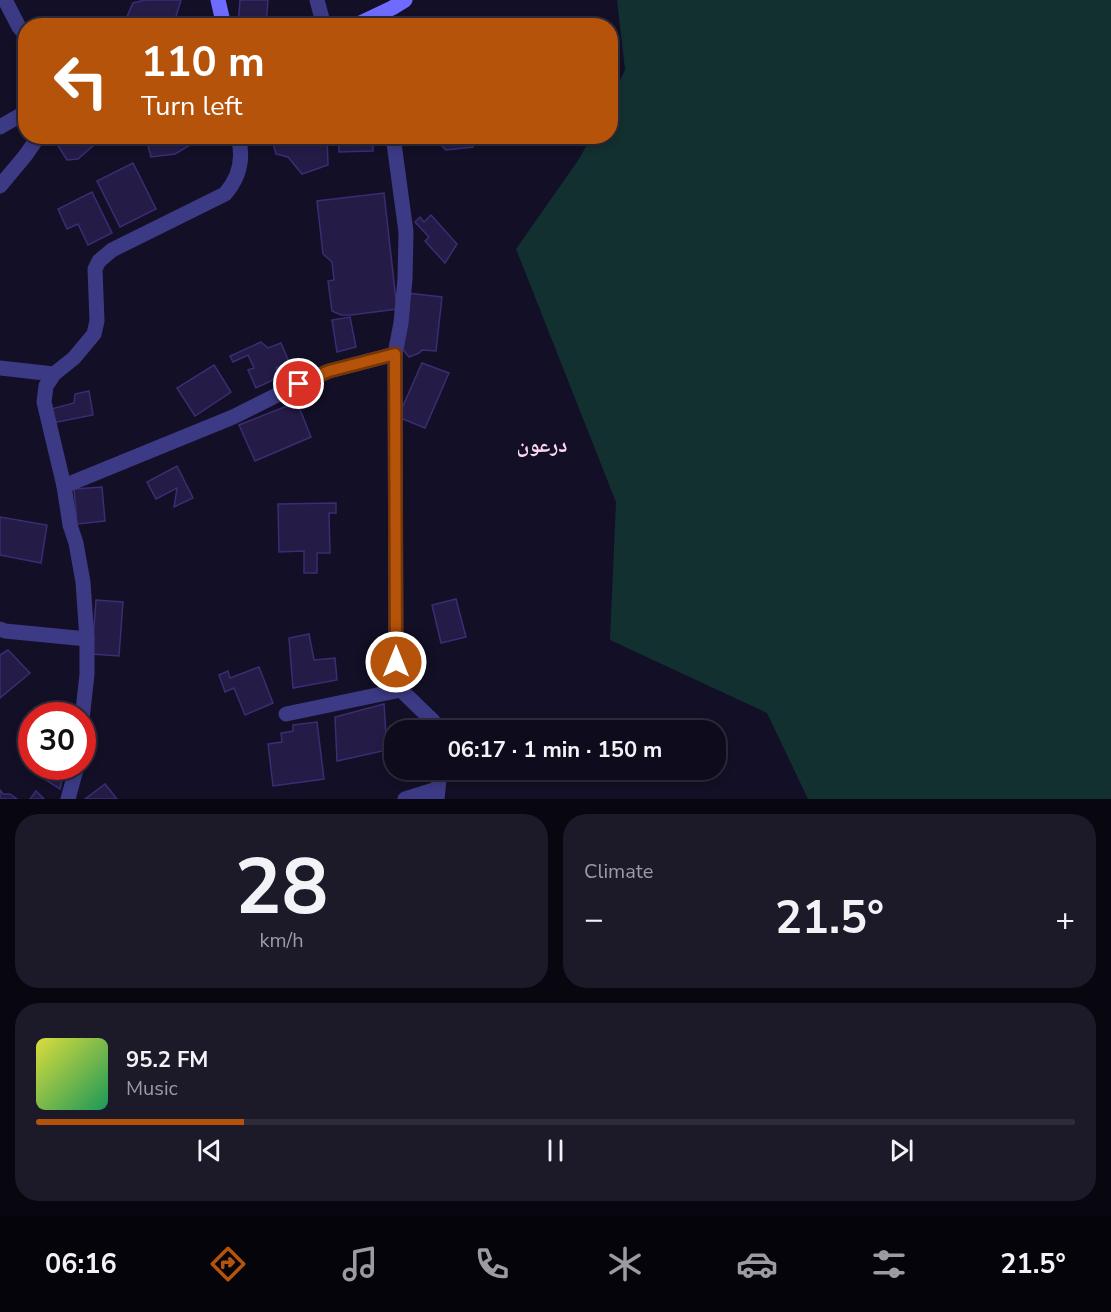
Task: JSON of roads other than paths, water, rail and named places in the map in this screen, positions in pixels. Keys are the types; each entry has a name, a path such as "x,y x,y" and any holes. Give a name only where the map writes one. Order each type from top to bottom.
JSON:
{"main road":[{"path":"218,0 222,18"},
{"path":"371,18 405,0"}],"street":[{"path":"5,0 18,25"},
{"path":"317,0 322,18"},
{"path":"0,127 18,117"},
{"path":"0,186 33,144"},
{"path":"84,702 87,639 83,582 44,402 46,386 54,374 74,358 94,334 97,321 95,269 99,261 112,250 225,194 237,177 240,167 240,144"},
{"path":"394,144 406,232 405,279 401,323 395,354 396,678 401,690 432,720"},
{"path":"64,486 233,417 329,371 395,354"},
{"path":"0,368 54,374"},
{"path":"0,629 87,639"},
{"path":"286,714 401,690"},
{"path":"68,799 73,780"},
{"path":"405,799 437,794"}],"district":[{"name":"درعون","path":"542,445"}]}
